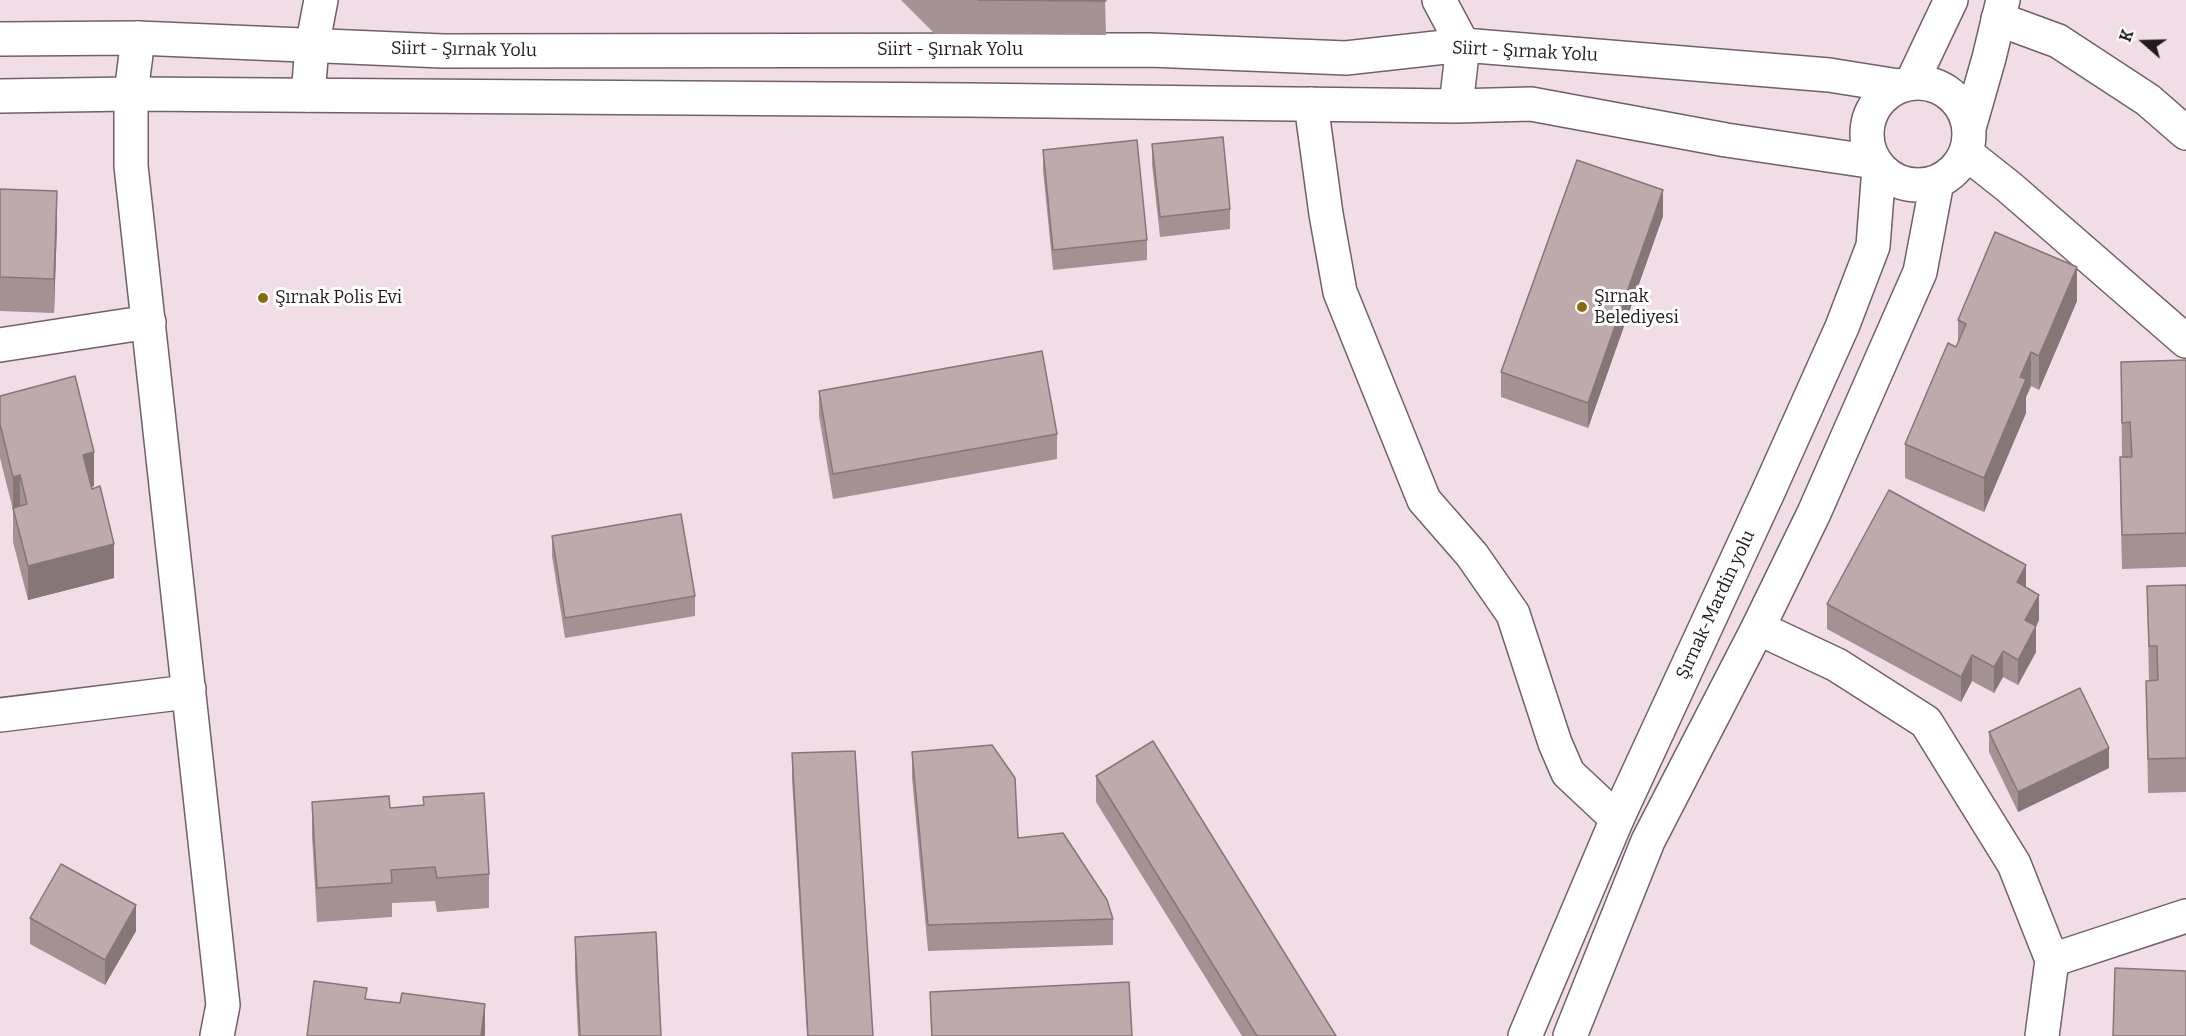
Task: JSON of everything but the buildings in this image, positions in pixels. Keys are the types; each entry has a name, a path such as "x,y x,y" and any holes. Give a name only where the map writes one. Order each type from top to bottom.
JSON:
{"street":[{"path":"308,95 312,47 321,0"},
{"path":"1439,0 1463,45 1456,106"},
{"path":"1905,84 1951,0"},
{"path":"2186,133 2148,100 2058,41 2001,9 1967,141 1959,165 1949,175 1937,182 1922,186 1906,184 1891,178 1877,165 1870,154 1867,138 1868,122 1874,107 1884,95 1905,84 1928,83 1943,88 1956,99 1965,112 1967,141 2009,187 2186,341"},
{"path":"138,38 131,94 131,166 224,1005 217,1036"},
{"name":"Siirt - Şırnak Yolu","path":"0,39 138,38 443,51 1150,50 1346,58 1463,45 1829,75 1905,84"},
{"path":"0,96 131,94 1456,106 1530,104 1877,165"},
{"path":"1311,104 1326,214 1340,292 1424,500 1472,555 1513,614 1554,743 1568,773 1617,819"},
{"name":"Şırnak-Mardin yolu","path":"1525,1036 1617,819 1842,327 1873,246 1877,165"},
{"path":"1570,1036 1648,841 1758,628 1860,411 1920,272 1937,182"},
{"path":"0,345 149,322"},
{"path":"1758,628 1837,665 1926,722 2014,864 2052,960 2042,1036"},
{"path":"0,715 179,693 189,689"},
{"path":"2052,960 2186,916"},
{"path":"2141,931 2186,937"}],"place":[{"name":"Şırnak Polis Evi","path":"263,298"},
{"name":"Şırnak Belediyesi","path":"1582,307"}]}
